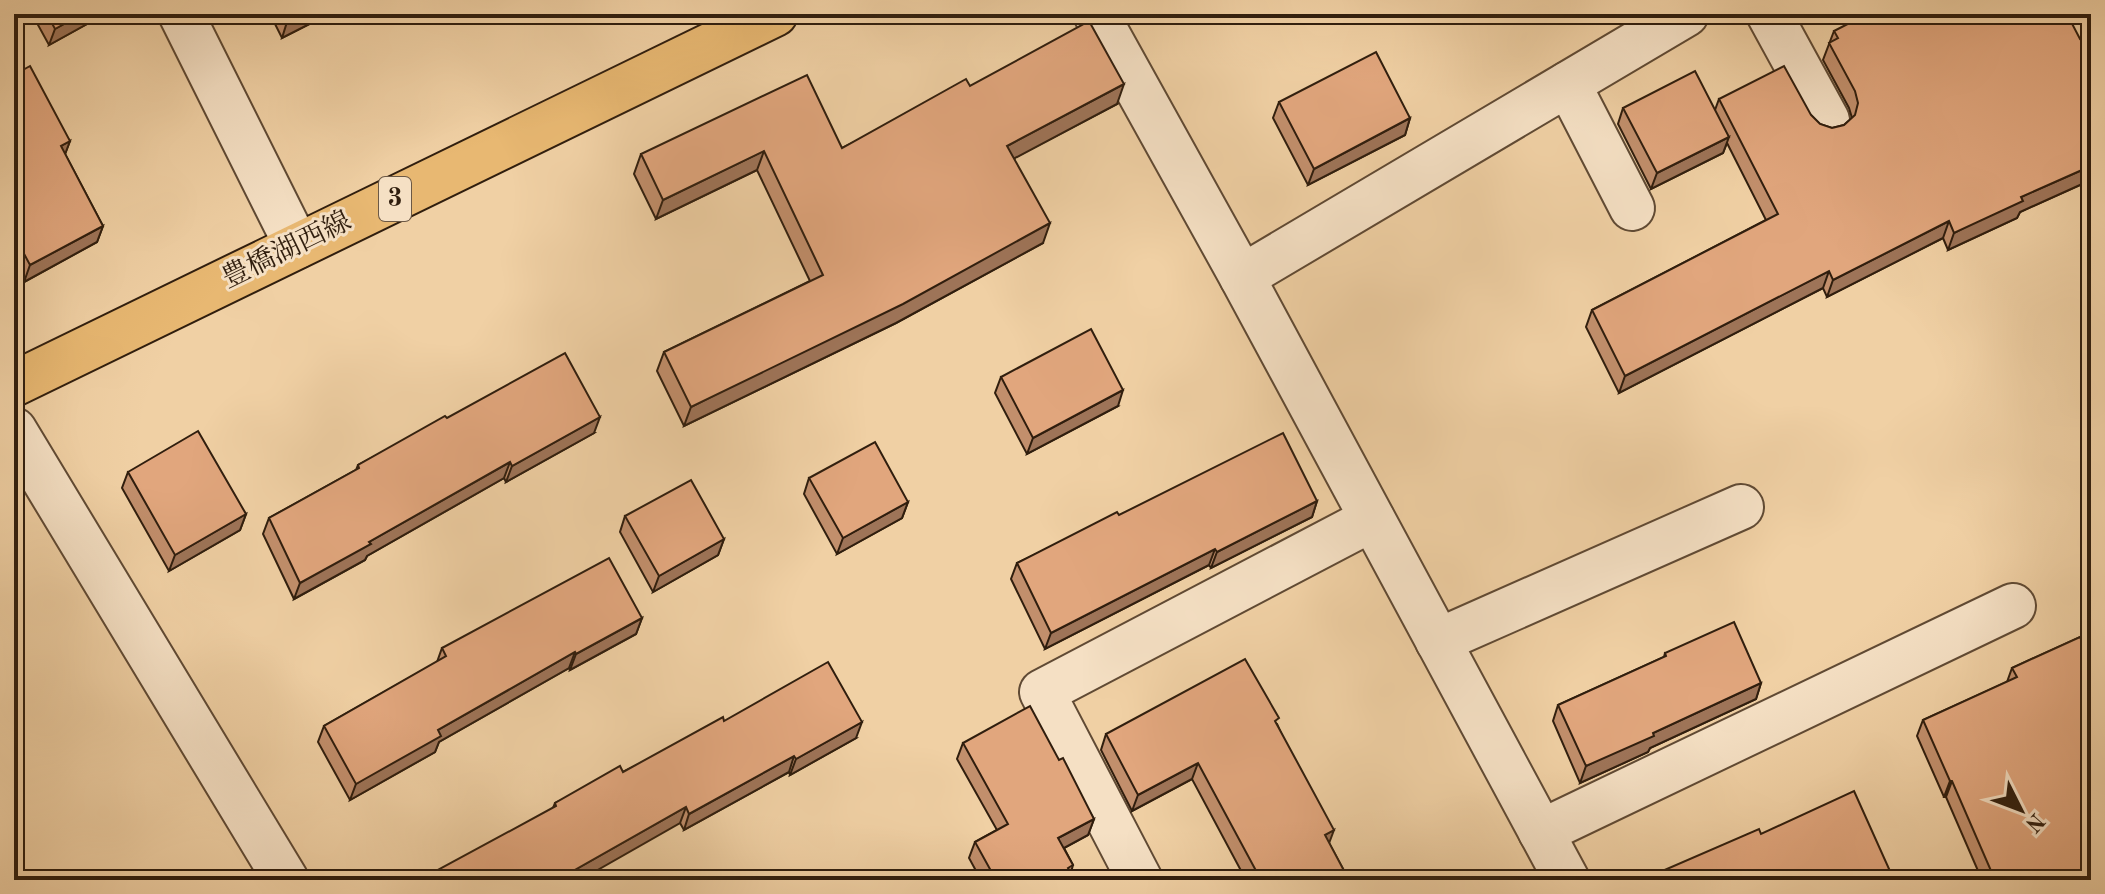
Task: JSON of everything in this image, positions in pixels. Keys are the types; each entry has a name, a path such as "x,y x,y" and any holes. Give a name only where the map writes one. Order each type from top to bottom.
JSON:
{"main road":[{"name":"豊橋湖西線","path":"14,384 775,14"}],"street":[{"path":"181,14 297,246"},
{"path":"1096,14 1242,277 1567,880"},
{"path":"1242,277 1686,14"},
{"path":"1769,14 1827,120"},
{"path":"1568,84 1632,208"},
{"path":"14,430 286,880"},
{"path":"1438,641 1741,507"},
{"path":"1140,880 1042,692 1372,519"},
{"path":"1541,832 2013,606"}],"building":[{"path":"47,14 82,14 55,29"},
{"path":"284,14 302,14 287,22"},
{"path":"1867,14 2067,14 2080,39 2091,34 2091,166 2021,197 2023,201 1954,233 1949,221 1833,280 1829,271 1625,376 1592,310 1778,214 1719,99 1784,66 1811,115 1820,124 1832,128 1844,125 1855,115 1858,103 1855,91 1829,43 1838,38 1834,31"},
{"path":"1089,21 1124,84 1007,146 1050,223 903,304 691,407 664,352 823,275 764,151 663,200 641,154 807,75 842,148 966,79 970,86"},
{"path":"1376,52 1410,118 1314,169 1279,102"},
{"path":"30,66 70,141 61,146 103,226 30,265 14,235 14,75"},
{"path":"1695,71 1729,137 1657,173 1623,108"},
{"path":"1091,329 1123,390 1033,438 1001,377"},
{"path":"565,353 600,417 512,466 510,462 300,583 269,518 445,416 447,418"},
{"path":"198,431 246,514 175,555 128,472"},
{"path":"1283,433 1317,501 1051,633 1017,563"},
{"path":"875,442 908,502 843,538 809,478"},
{"path":"691,480 724,539 659,576 625,516"},
{"path":"609,558 642,618 575,652 438,730 441,736 356,784 324,726 446,656 442,648"},
{"path":"1734,622 1761,683 1586,766 1558,705"},
{"path":"2080,637 2091,661 2091,875 2079,880 1995,880 1923,720 2017,677 2012,668"},
{"path":"1245,659 1279,718 1275,721 1334,830 1325,835 1349,880 1261,880 1198,763 1138,795 1106,734"},
{"path":"828,662 862,722 796,759 794,756 689,814 686,807 557,880 407,880 422,871 425,877 556,806 555,803 620,766 623,772 723,717 724,721"},
{"path":"1030,706 1059,760 1063,758 1094,819 1058,838 1073,865 1068,868 1075,880 996,880 975,842 1008,824 963,743"},
{"path":"1854,791 1894,880 1656,880 1653,875 1759,829 1761,834"}]}
